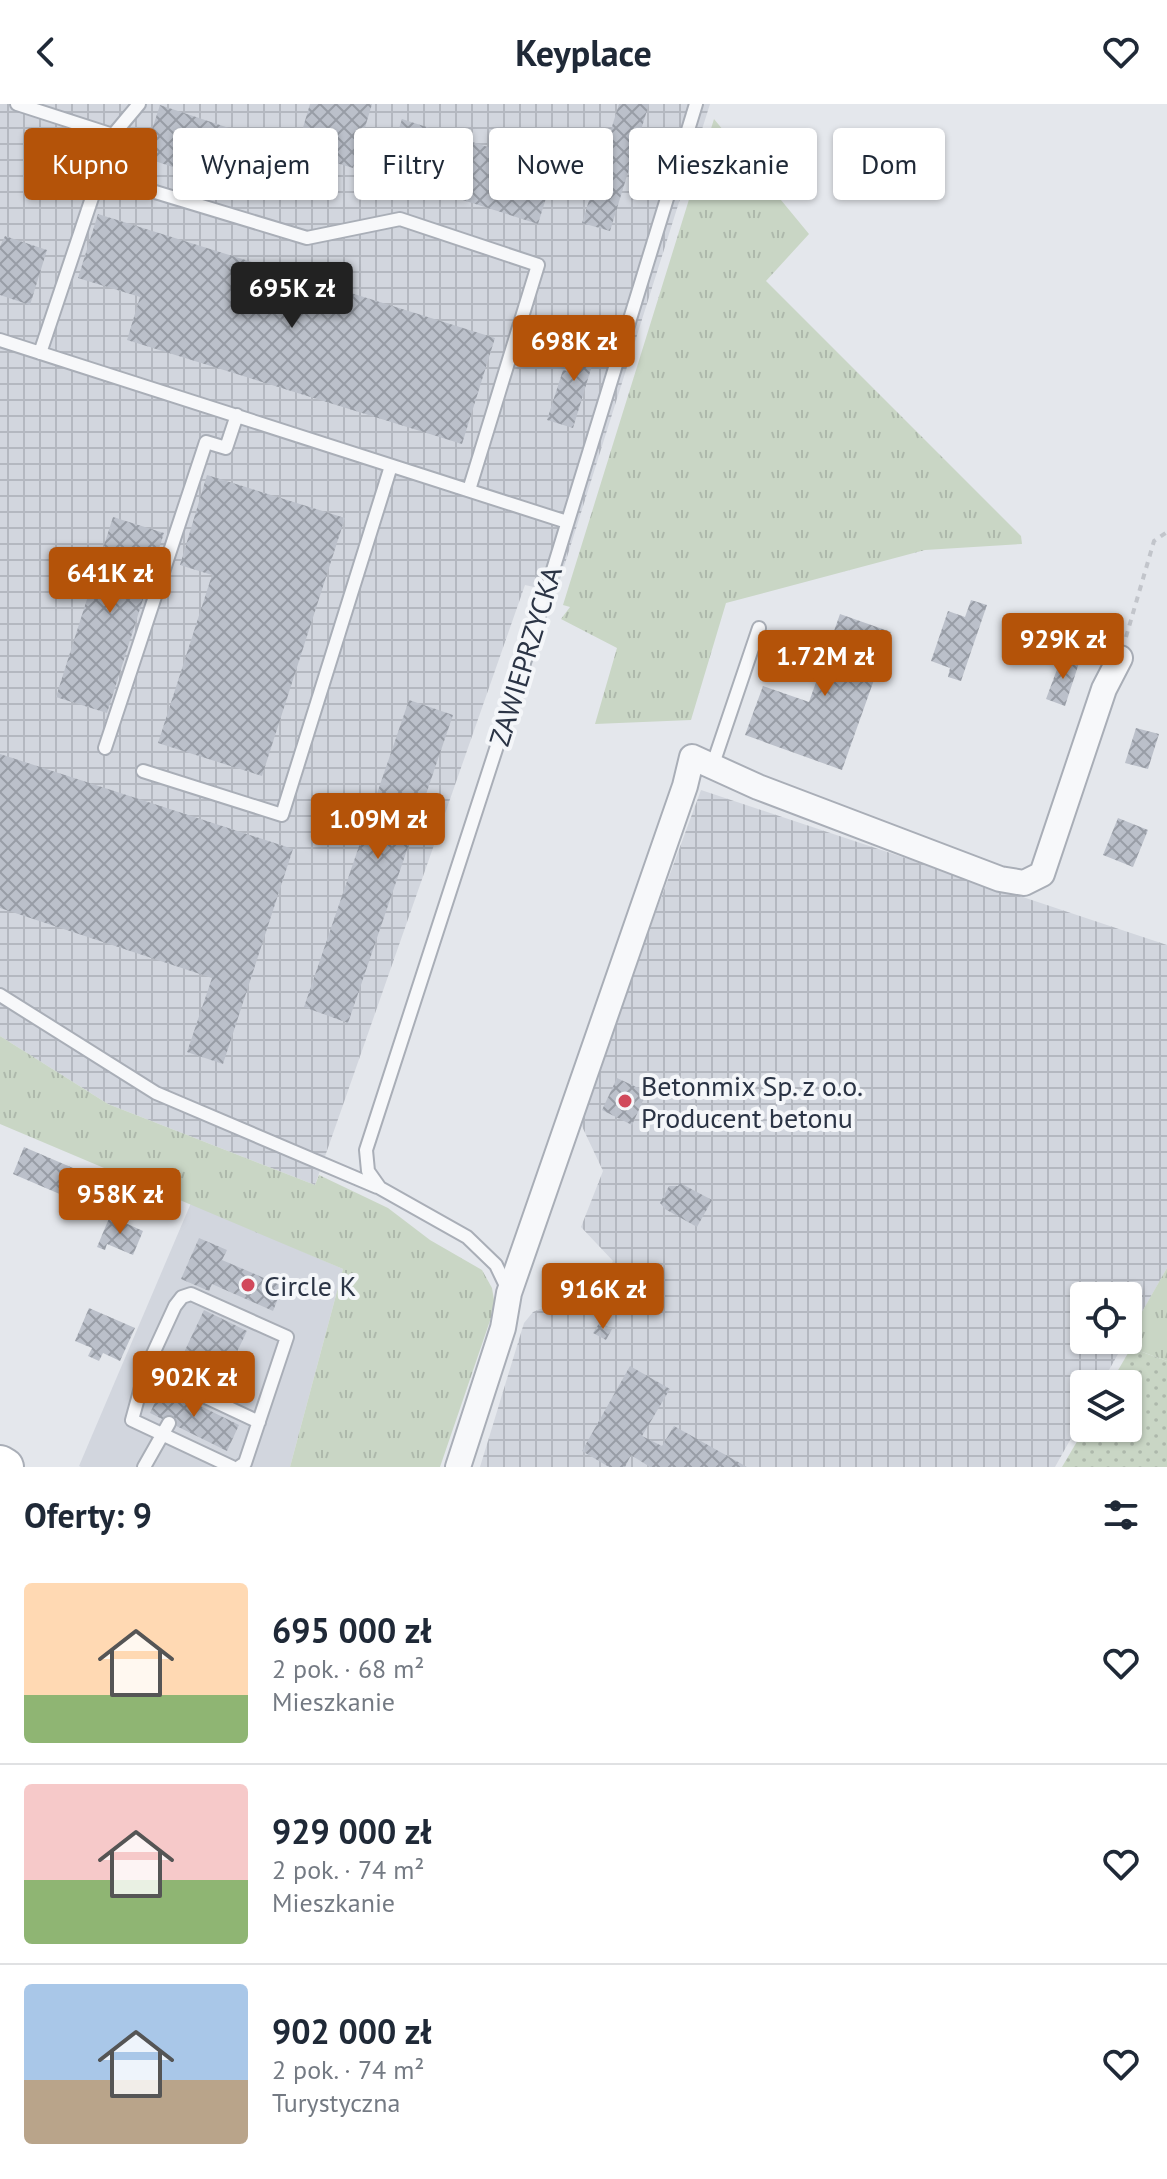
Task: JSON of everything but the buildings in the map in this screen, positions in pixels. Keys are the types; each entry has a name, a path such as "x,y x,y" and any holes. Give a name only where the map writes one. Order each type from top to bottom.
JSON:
{"main road":[{"path":"0,1464 5,1467"}],"street":[{"path":"458,1467 503,1328 509,1293 685,786 692,757 758,787 1000,879 1024,883 1042,874 1104,689 1120,658"}],"lane":[{"path":"17,104 91,128"},
{"path":"119,128 139,104"},
{"name":"ZAWIEPRZYCKA","path":"380,1188 368,1171 366,1150 533,635 696,104"},
{"path":"157,193 307,238 400,219 538,265 469,490"},
{"path":"40,353 91,200"},
{"path":"0,340 567,522"},
{"path":"105,748 206,442 226,448 237,415"},
{"path":"143,771 282,815 391,466"},
{"path":"712,767 759,628"},
{"path":"0,995 156,1093 380,1188 467,1237 496,1265 509,1293"},
{"path":"232,1467 197,1444 166,1429 132,1420 146,1369 175,1306 182,1297 191,1294 287,1337 245,1463 239,1467"},
{"path":"146,1369 215,1407 259,1422"},
{"path":"144,1467 166,1429"}],"path":[{"path":"1120,658 1154,541 1167,532"}],"shaded area":[{"path":"0,104 710,104 702,128 629,128 629,200 680,200 556,592 525,585 315,1185 108,1104 0,1036"},
{"path":"701,790 1167,945 1167,1268 1142,1312 1142,1282 1070,1282 1070,1354 1118,1354 1109,1370 1070,1370 1070,1440 1055,1467 480,1467 524,1323 533,1312 554,1303 565,1304 588,1314 613,1261 581,1227 603,1171 579,1120"},
{"path":"191,1203 343,1269 290,1467 81,1467 79,1466"}],"green space":[{"path":"714,119 721,128 711,128"},
{"path":"689,200 781,200 809,234 766,281 1021,536 1022,544 925,550 726,603 691,720 595,724 617,648 561,619 570,607 563,605"},
{"path":"0,1036 108,1104 315,1185 319,1175 388,1208 430,1240 482,1270 492,1288 495,1306 440,1467 290,1467 343,1269 0,1124"},
{"path":"1167,1268 1167,1361 1142,1352 1142,1312"},
{"path":"1142,1352 1167,1361 1167,1467 1062,1467 1077,1442 1142,1442 1142,1370 1118,1370 1128,1354"}],"place":[{"name":"Betonmix Sp. z o.o. Producent betonu","path":"625,1101"},
{"name":"Circle K","path":"248,1285"}]}
